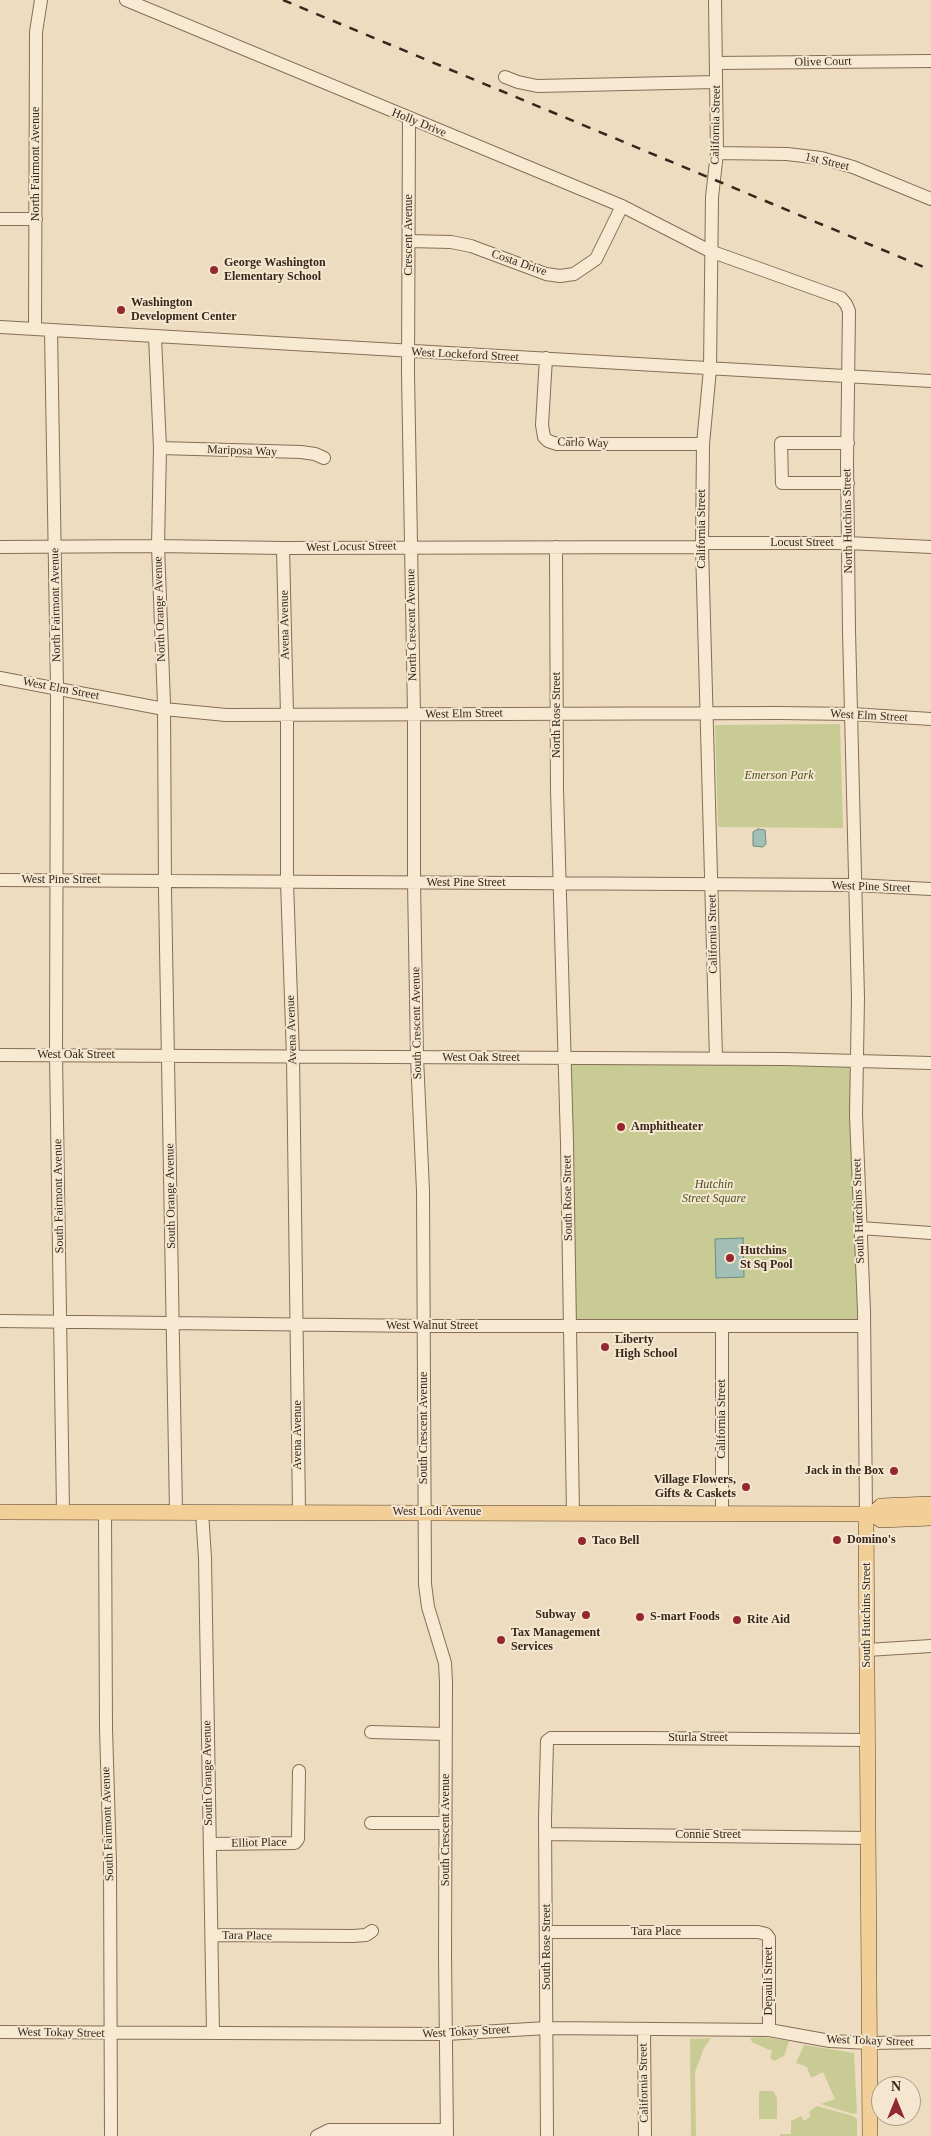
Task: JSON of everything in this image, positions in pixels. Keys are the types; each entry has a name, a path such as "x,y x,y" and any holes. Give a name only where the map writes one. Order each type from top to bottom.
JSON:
{"main road":[{"name":"West Lodi Avenue","path":"870,1514 882,1506 931,1504"},
{"name":"West Lodi Avenue","path":"0,1512 722,1513 870,1514 882,1520 931,1518"},
{"name":"South Hutchins Street","path":"870,1514 866,1650 870,2136"}],"street":[{"name":"North Fairmont Avenue","path":"35,329 36,32 41,0"},
{"name":"Holly Drive","path":"126,0 622,206 710,251"},
{"name":"California Street","path":"715,0 717,153 712,196 710,369 703,444 702,545 716,1059"},
{"name":"Olive Court","path":"716,64 931,61"},
{"path":"505,77 537,86 716,82"},
{"name":"Crescent Avenue","path":"408,352 409,119"},
{"name":"1st Street","path":"717,153 787,154 821,158 853,167 931,199"},
{"name":"Costa Drive","path":"409,241 451,242 471,246 546,274 560,276 574,274 596,260 622,206"},
{"path":"0,219 36,219"},
{"name":"North Hutchins Street","path":"710,251 841,298 849,311 848,543 855,885"},
{"name":"West Lockeford Street","path":"0,327 931,381"},
{"name":"North Fairmont Avenue","path":"51,330 57,688 57,880"},
{"name":"North Orange Avenue","path":"155,337 160,448 158,546 164,709 165,881"},
{"name":"North Crescent Avenue","path":"408,352 414,714 414,898"},
{"name":"Carlo Way","path":"546,358 542,425 544,437 548,441 557,444 703,444"},
{"path":"848,443 781,443 782,483 848,483"},
{"name":"Mariposa Way","path":"160,448 301,452 315,454 324,458"},
{"name":"Locust Street","path":"702,545 848,543 931,547"},
{"name":"West Locust Street","path":"0,547 158,546 283,548 702,545"},
{"name":"North Rose Street","path":"556,546 557,790 561,882"},
{"name":"Avena Avenue","path":"283,548 287,715 287,882 293,1056 299,1512"},
{"name":"West Elm Street","path":"0,678 164,709 226,715 558,712 852,714 931,719"},
{"name":"West Pine Street","path":"0,880 561,882 855,885 931,889"},
{"name":"South Fairmont Avenue","path":"57,880 56,1055 63,1511"},
{"name":"South Orange Avenue","path":"165,881 176,1512"},
{"name":"South Rose Street","path":"561,882 571,1325 573,1514"},
{"name":"South Hutchins Street","path":"855,885 858,1060 856,1115 870,1514"},
{"name":"South Crescent Avenue","path":"414,898 417,1057 423,1191 424,1584 428,1607 445,1663 447,2133"},
{"name":"West Oak Street","path":"0,1055 858,1060 931,1063"},
{"path":"860,1228 931,1233"},
{"name":"West Walnut Street","path":"0,1321 424,1326 864,1326"},
{"name":"California Street","path":"722,1326 722,1513"},
{"name":"South Fairmont Avenue","path":"105,1512 110,2136"},
{"name":"South Orange Avenue","path":"202,1512 205,1558 213,2033"},
{"path":"866,1650 931,1646"},
{"path":"371,1732 445,1734"},
{"name":"Sturla Street","path":"546,1759 547,1741 551,1738 868,1740"},
{"name":"South Rose Street","path":"546,1759 548,2136"},
{"name":"Elliot Place","path":"210,1844 295,1842 298,1839 299,1771"},
{"path":"371,1824 446,1823"},
{"name":"Connie Street","path":"546,1834 869,1838"},
{"name":"Tara Place","path":"212,1935 353,1936 366,1935 372,1931"},
{"name":"Tara Place","path":"546,1932 758,1932 766,1934"},
{"name":"Depauli Street","path":"766,1934 769,1938 769,2030"},
{"name":"West Tokay Street","path":"0,2032 110,2034 446,2034 547,2028 769,2030 830,2041 870,2043 931,2042"},
{"name":"California Street","path":"644,2030 645,2136"},
{"path":"317,2136 329,2130 447,2133"}],"green space":[{"name":"Emerson Park","path":"840,724 843,828 718,827 715,725"},
{"name":"Hutchin Street Square","path":"565,1059 858,1060 864,1326 571,1325"},
{"path":"762,2037 789,2041 784,2056 774,2061 770,2058 772,2051 752,2042 750,2038"},
{"path":"711,2038 704,2048 695,2072 696,2136 691,2136 690,2039"},
{"path":"804,2045 854,2053 857,2113 853,2114 821,2104 835,2099 823,2072 811,2078 807,2067 796,2063"},
{"path":"759,2091 773,2091 777,2098 777,2119 759,2119"},
{"path":"817,2106 853,2116 857,2119 857,2136 780,2136 780,2134 791,2134 791,2121 801,2116 804,2121 811,2116 809,2112"}],"water":[{"path":"758,829 765,830 766,844 763,847 753,846 753,832"},
{"name":"Hutchins St Sq Pool","path":"743,1238 744,1277 716,1278 715,1239"}],"railway":[{"path":"283,0 931,270"}],"place":[{"name":"George Washington Elementary School","path":"214,270"},
{"name":"Washington Development Center","path":"121,310"},
{"name":"Amphitheater","path":"621,1127"},
{"name":"Hutchins St Sq Pool","path":"730,1258"},
{"name":"Liberty High School","path":"605,1347"},
{"name":"Jack in the Box","path":"894,1471"},
{"name":"Village Flowers, Gifts & Caskets","path":"746,1487"},
{"name":"Domino's","path":"837,1540"},
{"name":"Taco Bell","path":"582,1541"},
{"name":"Subway","path":"586,1615"},
{"name":"S-mart Foods","path":"640,1617"},
{"name":"Rite Aid","path":"737,1620"},
{"name":"Tax Management Services","path":"501,1640"}]}
